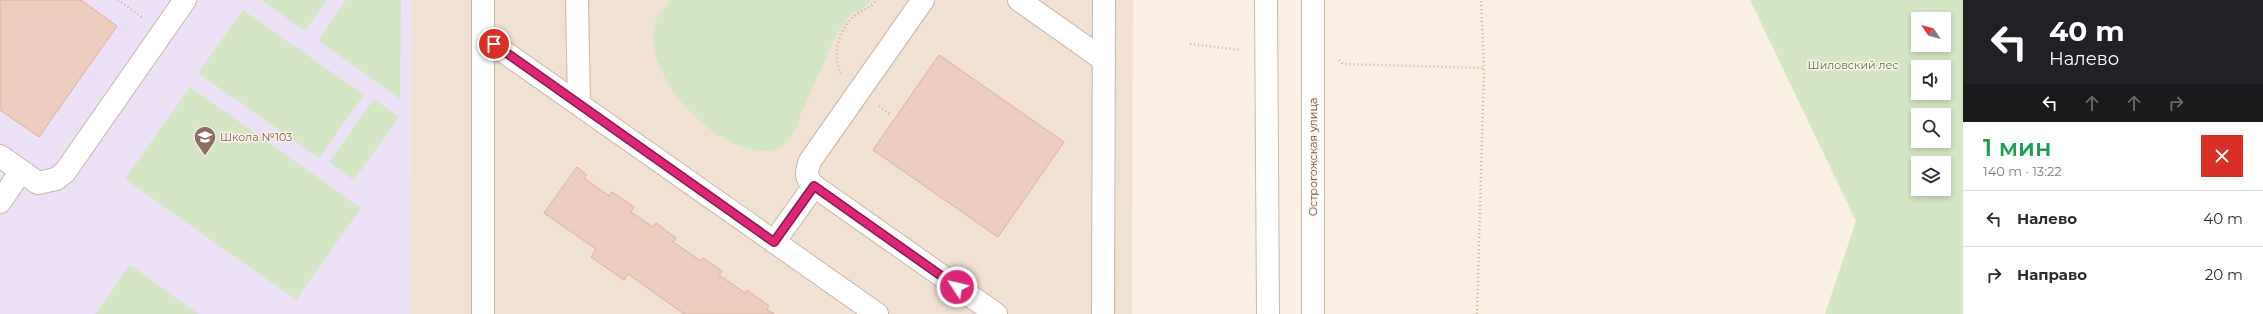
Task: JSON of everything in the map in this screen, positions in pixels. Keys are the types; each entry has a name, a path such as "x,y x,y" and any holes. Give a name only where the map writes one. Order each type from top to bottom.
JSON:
{"street":[{"path":"0,156 38,183 56,179 65,172 185,0"},
{"path":"483,0 483,314"},
{"path":"577,0 579,104"},
{"path":"923,0 810,161 806,172 808,181 996,314"},
{"path":"1019,0 1104,60"},
{"path":"1103,314 1104,0"},
{"path":"1266,0 1268,314"},
{"name":"Острогожская улица","path":"1313,0 1313,314"},
{"path":"483,37 877,314"},
{"path":"0,202 21,171"},
{"path":"774,242 814,186"}],"path":[{"path":"118,0 146,20"},
{"path":"845,79 839,69 836,54 842,33 855,16 864,12 876,0"},
{"path":"1477,314 1484,68 1481,0"}],"shaded area":[{"path":"0,0 1133,0 1132,314 0,314"},
{"name":"Школа №103","path":"0,0 411,0 410,314 0,314"}],"green space":[{"path":"261,0 327,0 305,31"},
{"path":"346,0 401,0 400,99 318,40"},
{"path":"670,0 871,0 862,9 852,13 838,31 788,141 767,151 741,147 713,132 687,109 667,81 655,51 655,23"},
{"name":"Шиловский лес","path":"1750,0 1963,0 1963,314 1825,314 1856,221"},
{"path":"243,10 364,95 319,158 198,73"},
{"path":"190,87 361,208 296,300 125,179"},
{"path":"374,99 399,117 354,180 329,162"},
{"path":"130,265 199,314 95,314"}],"building":[{"path":"0,0 81,0 117,26 39,137 0,110"},
{"path":"939,55 1064,142 998,237 873,150"},
{"path":"577,167 587,175 584,178 609,196 612,192 634,207 631,212 653,227 656,223 676,238 673,242 701,261 703,258 722,271 719,275 745,293 747,290 769,306 767,309 774,314 684,314 628,274 624,280 591,257 596,249 544,213"}],"place":[{"name":"Школа №103","path":"205,156"}],"route":[{"path":"494,44 774,242 814,186 957,287"}]}
